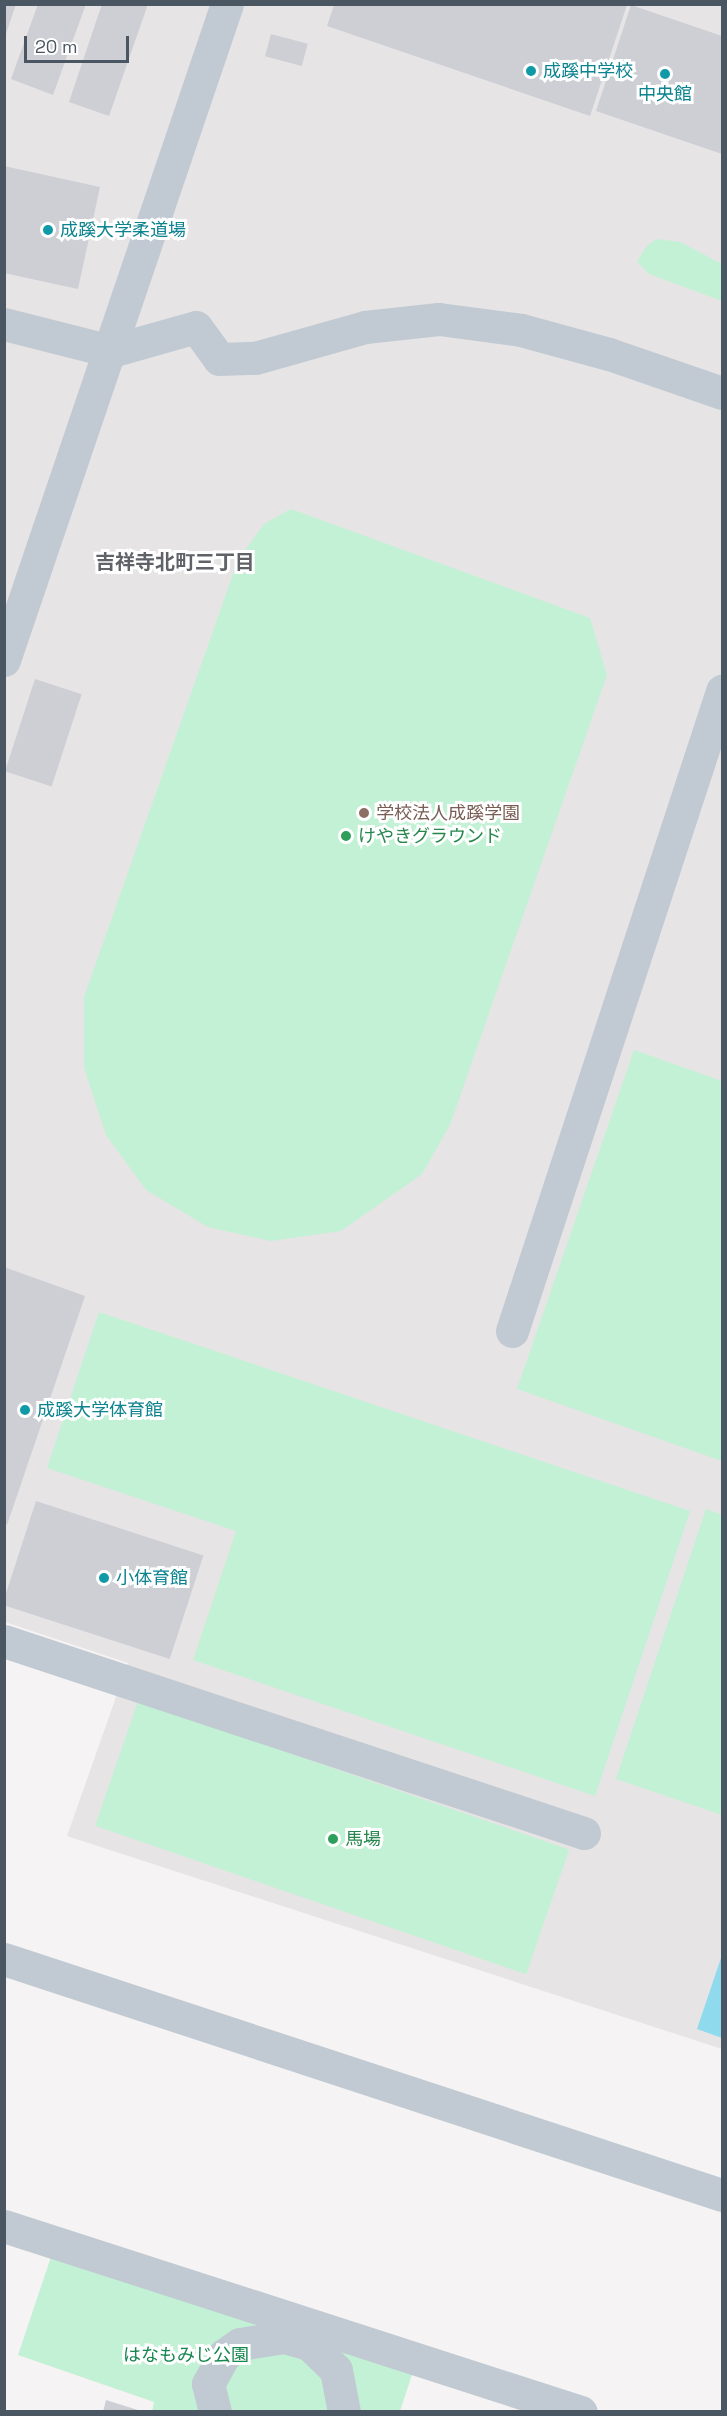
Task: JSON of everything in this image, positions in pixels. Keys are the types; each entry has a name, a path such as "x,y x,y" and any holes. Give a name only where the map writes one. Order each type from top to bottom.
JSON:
{"street":[{"path":"4,660 111,351 227,4"},
{"path":"4,324 111,351 196,327 219,358 255,358 365,327 439,319 521,330 609,354 723,393"},
{"path":"512,1331 723,691"},
{"path":"4,1641 584,1833"},
{"path":"4,1959 723,2195"},
{"path":"4,2226 311,2336 581,2412"},
{"path":"215,2412 208,2384 224,2355 240,2344 284,2337 311,2336"},
{"path":"311,2336 336,2370 344,2412"}],"shaded area":[{"name":"学校法人成蹊学園","path":"5,5 722,5 722,2049 67,1836 128,1663 5,1622"}],"green space":[{"path":"656,239 680,242 722,264 722,301 649,274 637,262 646,247"},
{"name":"けやきグラウンド","path":"291,509 590,618 607,675 450,1125 422,1174 341,1231 271,1241 208,1227 146,1190 106,1135 84,1068 84,997 238,560 264,524"},
{"path":"634,1050 722,1081 722,1461 517,1389"},
{"path":"99,1312 690,1511 595,1796 193,1660 236,1531 47,1468"},
{"path":"706,1509 722,1515 722,1815 616,1779"},
{"name":"馬場","path":"138,1701 569,1849 526,1974 95,1826"},
{"name":"はなもみじ公園","path":"53,2251 413,2372 400,2411 152,2412 154,2402 18,2355"}],"water":[{"path":"722,1955 722,2038 697,2029"}],"building":[{"path":"4,4 16,4 5,37 4,37"},
{"path":"38,4 86,4 53,95 11,79"},
{"path":"102,4 148,4 109,116 69,102"},
{"name":"成蹊中学校","path":"334,5 627,5 590,116 327,26"},
{"name":"中央館","path":"631,5 722,36 722,154 596,111"},
{"path":"271,34 308,44 302,66 265,56"},
{"name":"成蹊大学柔道場","path":"4,166 100,187 78,289 4,273"},
{"path":"35,679 82,694 52,786 5,771"},
{"name":"成蹊大学体育館","path":"4,1267 85,1296 7,1525 4,1524"},
{"name":"小体育館","path":"36,1501 203,1555 170,1659 4,1605"},
{"path":"106,2400 141,2411 141,2412 103,2412"}],"place":[{"name":"成蹊中学校","path":"531,71"},
{"name":"中央館","path":"665,74"},
{"name":"成蹊大学柔道場","path":"48,230"},
{"name":"学校法人成蹊学園","path":"364,813"},
{"name":"けやきグラウンド","path":"346,836"},
{"name":"成蹊大学体育館","path":"25,1410"},
{"name":"小体育館","path":"104,1578"},
{"name":"馬場","path":"333,1839"}],"district":[{"name":"吉祥寺北町三丁目","path":"175,562"}]}
